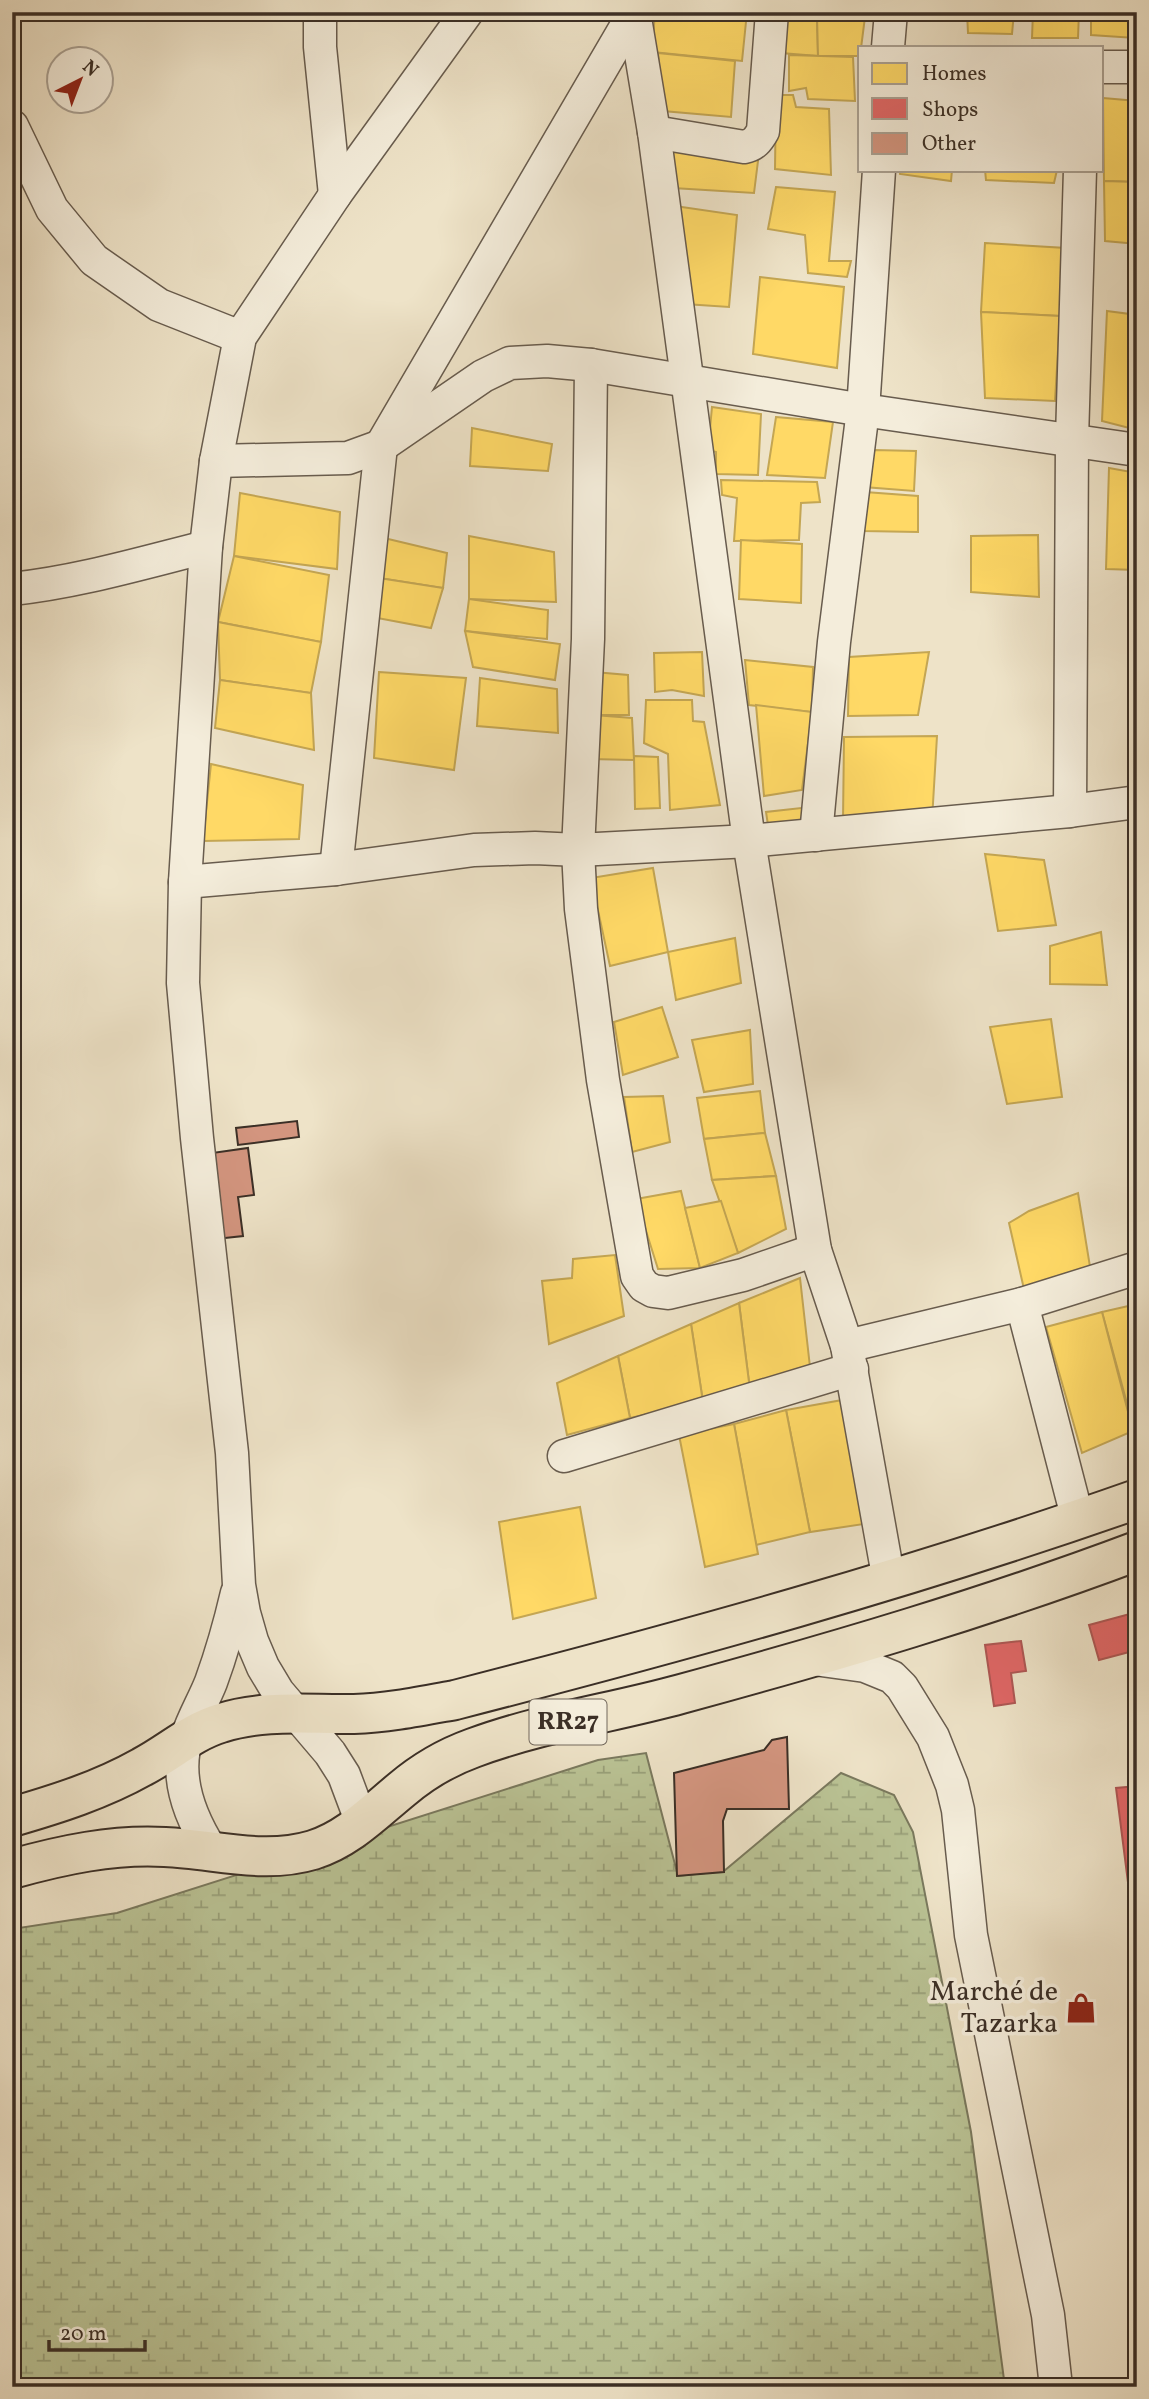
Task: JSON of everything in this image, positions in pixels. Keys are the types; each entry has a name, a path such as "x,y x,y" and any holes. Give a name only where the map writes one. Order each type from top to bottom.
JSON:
{"highway":[{"name":"RR27","path":"12,1817 97,1789 144,1767 187,1738 233,1720 257,1714 356,1714 455,1700 645,1651 889,1581 1137,1499"},
{"name":"RR27","path":"12,1869 68,1854 116,1847 163,1846 211,1850 245,1857 280,1857 314,1850 345,1835 435,1766 470,1749 507,1736 661,1700 812,1658 961,1612 1137,1551"}],"street":[{"path":"320,12 320,47 335,195"},
{"path":"362,1823 337,1764 314,1732 278,1692 252,1641 239,1584 232,1453 197,1138 183,983 185,882 206,547 216,461 240,337 335,195 467,12"},
{"path":"634,12 654,132 749,841 815,1250 850,1358 889,1581"},
{"path":"335,869 380,446 634,12"},
{"path":"654,132 744,147 759,139 763,131 772,12"},
{"path":"888,46 891,12"},
{"path":"1104,67 1137,67"},
{"path":"12,126 52,209 94,260 159,305 240,337"},
{"path":"816,835 834,642 863,410 879,172"},
{"path":"1070,811 1072,439 1080,172"},
{"path":"216,461 348,458 380,446 483,376 510,363 547,361 591,365 863,410 1137,450"},
{"path":"591,365 588,639 578,850 581,909 603,1080 637,1276 644,1286 653,1291 668,1293 743,1275 815,1250"},
{"path":"12,589 36,587 206,547"},
{"path":"185,882 335,869 474,850 578,850 749,841 1070,811 1137,802"},
{"path":"564,1456 850,1358 1137,1268"},
{"path":"1023,1304 1078,1520"},
{"path":"211,1850 198,1830 189,1808 183,1761 187,1738 218,1663 239,1584"},
{"path":"812,1658 865,1665 892,1677 902,1687 933,1737 952,1785 958,1810 971,1935 1048,2315 1056,2387"}],"green space":[{"path":"646,1753 678,1876 724,1871 841,1773 894,1795 913,1832 971,2132 1005,2387 12,2387 12,1929 117,1913 598,1760"}],"building: Homes":[{"path":"655,12 747,12 742,61 652,52"},
{"path":"829,12 865,12 865,17"},
{"path":"967,12 1014,12 1012,34 968,33"},
{"path":"1033,12 1079,12 1078,38 1032,38"},
{"path":"1091,12 1134,12 1135,38 1091,35"},
{"path":"782,15 817,16 818,56 781,53"},
{"path":"817,16 865,17 858,56 818,56"},
{"path":"658,53 735,61 731,117 663,111"},
{"path":"789,55 853,57 855,101 808,99 806,88 789,91"},
{"path":"776,95 793,95 796,107 829,109 831,175 775,169"},
{"path":"1104,98 1137,101 1137,182 1104,181"},
{"path":"664,142 759,153 754,193 673,188"},
{"path":"900,172 952,172 951,181"},
{"path":"985,172 1057,172 1054,183 986,180"},
{"path":"1104,181 1137,182 1137,244 1105,241"},
{"path":"776,187 835,192 829,261 851,261 847,277 808,273 805,235 768,229"},
{"path":"675,206 737,215 729,307 685,304"},
{"path":"985,243 1066,248 1060,316 981,312"},
{"path":"760,277 844,287 837,368 753,354"},
{"path":"1107,311 1137,315 1137,430 1102,421"},
{"path":"981,312 1060,316 1055,401 985,398"},
{"path":"712,407 761,414 758,475 716,474 716,452 708,450"},
{"path":"776,417 833,422 825,478 767,475"},
{"path":"472,428 552,444 548,471 470,466"},
{"path":"874,450 916,451 914,491 864,487"},
{"path":"1109,468 1137,473 1137,570 1106,569"},
{"path":"721,480 817,482 820,502 801,503 799,540 734,541 737,498 722,495"},
{"path":"865,492 918,496 918,532 863,531"},
{"path":"240,493 340,512 337,569 234,556"},
{"path":"1038,535 1039,597 971,592 971,536"},
{"path":"469,536 554,552 556,602 469,599"},
{"path":"384,538 447,553 443,588 379,578"},
{"path":"741,540 802,544 801,603 739,599"},
{"path":"234,556 329,575 321,642 218,622"},
{"path":"379,578 443,588 431,628 372,617"},
{"path":"469,599 548,610 547,639 465,631"},
{"path":"218,622 321,642 311,693 220,680"},
{"path":"465,631 560,644 555,680 473,667"},
{"path":"702,652 704,696 672,690 655,692 654,653"},
{"path":"929,652 918,715 848,716 849,657"},
{"path":"745,660 813,667 812,712 749,705"},
{"path":"379,672 466,678 454,770 374,758"},
{"path":"594,672 628,675 629,715 594,715"},
{"path":"480,678 557,689 558,733 477,726"},
{"path":"220,680 311,693 314,750 215,728"},
{"path":"646,700 692,700 693,721 704,722 720,805 670,810 668,754 644,743"},
{"path":"756,705 812,712 802,790 764,796"},
{"path":"594,715 632,718 634,760 590,759"},
{"path":"937,736 932,820 843,821 844,737"},
{"path":"634,756 658,757 660,808 635,809"},
{"path":"211,764 303,785 299,839 203,841"},
{"path":"810,807 811,825 769,832 766,812"},
{"path":"985,854 1044,860 1056,925 998,931"},
{"path":"653,868 668,952 610,966 591,878"},
{"path":"1101,932 1107,985 1050,984 1050,946"},
{"path":"735,938 741,983 676,1000 668,952"},
{"path":"662,1007 678,1057 623,1075 614,1022"},
{"path":"1051,1019 1062,1097 1007,1104 990,1027"},
{"path":"750,1030 753,1084 704,1092 692,1040"},
{"path":"760,1091 765,1133 704,1139 697,1098"},
{"path":"663,1096 670,1142 632,1152 624,1097"},
{"path":"765,1133 776,1176 712,1180 704,1139"},
{"path":"776,1176 786,1229 738,1253 712,1180"},
{"path":"681,1191 700,1268 658,1269 636,1199"},
{"path":"1078,1193 1092,1279 1026,1298 1009,1223 1029,1211"},
{"path":"721,1201 738,1253 700,1268 685,1208"},
{"path":"615,1255 624,1316 549,1344 542,1281 572,1278 573,1259"},
{"path":"800,1278 811,1376 750,1390 739,1303"},
{"path":"739,1303 750,1390 703,1402 691,1324"},
{"path":"1137,1304 1137,1440 1102,1312"},
{"path":"1102,1312 1133,1431 1082,1453 1046,1327"},
{"path":"691,1324 703,1402 630,1418 618,1356"},
{"path":"618,1356 630,1418 567,1435 557,1383"},
{"path":"848,1399 864,1524 810,1532 786,1410"},
{"path":"786,1410 810,1532 756,1545 734,1424"},
{"path":"734,1424 758,1554 705,1567 679,1435"},
{"path":"580,1507 596,1598 513,1619 499,1522"}],"building: Shops":[{"path":"1137,1612 1137,1650 1099,1660 1089,1625"},
{"path":"1021,1641 1026,1671 1011,1673 1015,1703 994,1706 985,1645"},
{"path":"1137,1786 1137,1953 1116,1788"}],"building: Other":[{"path":"297,1121 299,1137 238,1145 236,1128"},
{"path":"248,1148 254,1195 238,1197 243,1236 216,1239 205,1154"},
{"path":"787,1737 789,1809 727,1809 723,1821 724,1872 677,1876 674,1773 764,1750 772,1740"}],"place":[{"name":"Marché de Tazarka","path":"1081,2008"}]}
